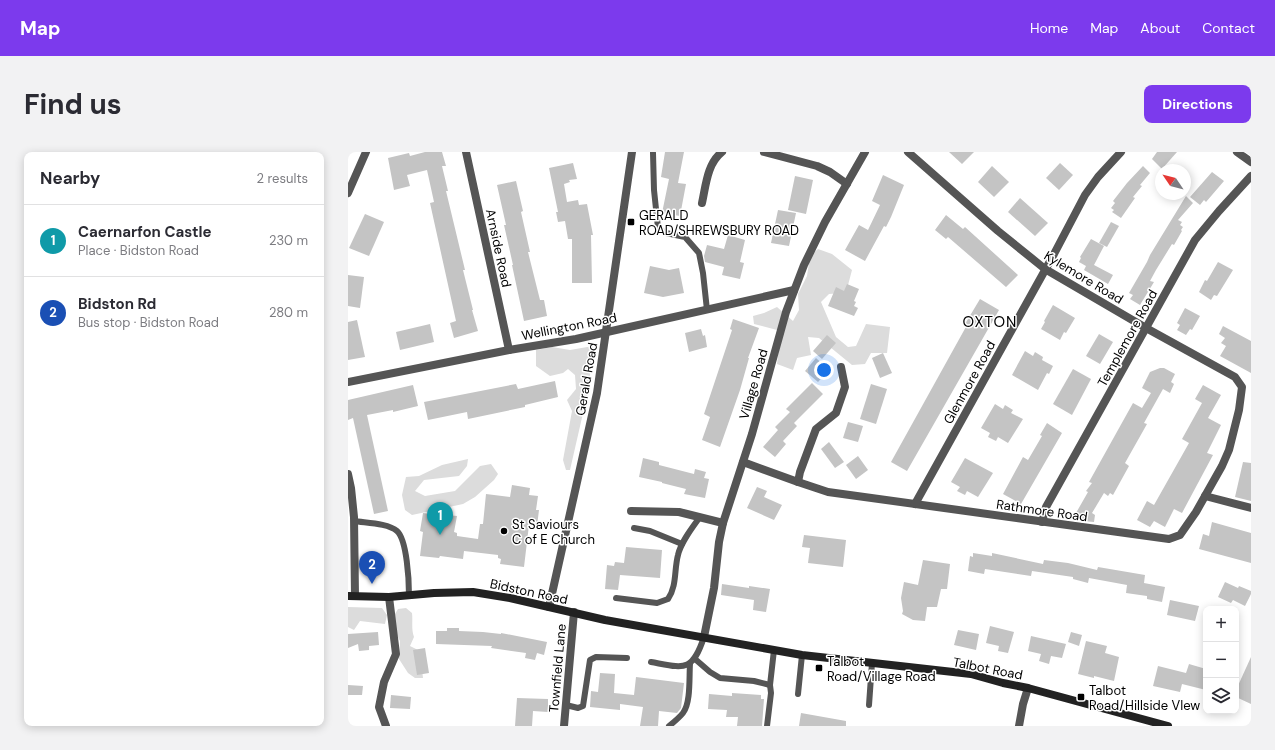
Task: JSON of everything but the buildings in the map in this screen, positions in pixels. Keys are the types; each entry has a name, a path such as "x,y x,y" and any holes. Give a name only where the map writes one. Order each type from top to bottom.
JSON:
{"main road":[{"name":"Bidston Road","path":"351,596 389,597 434,593 472,592 510,598 605,620 704,637"},
{"name":"Talbot Road","path":"704,637 802,655 971,674 1168,726"}],"street":[{"path":"348,193 366,152"},
{"name":"Arnside Road","path":"466,152 509,350"},
{"name":"Gerald Road","path":"549,607 597,393 632,152"},
{"path":"702,203 712,162 716,156 722,152"},
{"path":"764,152 817,166 830,172 847,184"},
{"name":"Village Road","path":"704,637 714,588 719,542 723,523 743,462 786,312 804,265 825,222 865,152"},
{"name":"Kylemore Road","path":"908,152 998,231 1045,269 1146,328 1235,377 1242,387"},
{"name":"Glenmore Road","path":"915,504 1085,195 1098,177 1121,152"},
{"path":"1237,152 1251,162"},
{"name":"Templemore Road","path":"1042,522 1046,507 1196,240 1219,211 1251,176"},
{"name":"Wellington Road","path":"348,382 509,350 576,339 794,290"},
{"path":"798,482 800,472 816,429 836,413 845,387 841,367"},
{"name":"Rathmore Road","path":"743,462 828,492 1169,540 1180,535 1196,512 1222,466 1229,450 1239,410 1242,387"},
{"path":"348,474 352,488 354,521 351,596"},
{"path":"1205,496 1251,508"},
{"path":"631,511 679,512 723,523"},
{"path":"386,726 379,707 384,682 396,654 389,597"},
{"name":"Townfield Lane","path":"564,726 574,612"},
{"path":"1019,726 1028,688"}],"lane":[{"path":"654,153 654,190 658,228 666,233 685,237 699,253 707,310"},
{"path":"616,598 657,603 668,599 672,591 678,554 682,544 700,517"},
{"path":"354,521 390,527 397,531 402,538 408,569 409,595"},
{"path":"634,528 650,531 682,544"},
{"path":"651,662 677,667 683,667 690,664 698,654 704,637"},
{"path":"767,726 774,650"},
{"path":"798,694 802,655"},
{"path":"566,705 578,708 583,706 590,660 596,657 627,658"},
{"path":"695,659 710,672 720,678 770,684"},
{"path":"869,705 872,663"},
{"path":"669,726 679,718 685,710 689,691 690,664"}],"shaded area":[{"path":"818,249 832,254 852,270 847,289 842,293 829,294 821,302 836,337 848,347 856,346 866,324 890,327 887,353 871,353 865,364 852,365 819,338 808,337 811,355 797,358 793,370 777,364 779,348 777,330 754,324 753,316 777,307 793,321 799,310 798,294 807,276 810,256"},
{"path":"593,346 589,387 570,470 566,470 563,460 572,411 567,400 576,389 575,375 568,369 563,373 550,376 536,366 536,350 552,347 570,350"},
{"path":"468,459 467,466 459,476 424,480 415,491 425,496 455,491 480,466 491,464 498,474 494,480 475,497 463,504 412,515 405,510 402,495 406,477 419,476 442,465"},
{"path":"348,607 382,608 387,615 385,624 360,621 354,630 348,627"},
{"path":"406,608 412,613 414,637 410,646 420,651 423,678 415,678 408,673 399,659 400,641 390,622 398,609"}],"place":[{"name":"GERALD ROAD/SHREWSBURY ROAD","path":"631,222"},
{"name":"St Saviours C of E Church","path":"504,531"},
{"name":"Caernarfon Castle","path":"440,535"},
{"name":"Bidston Rd","path":"372,584"},
{"name":"Talbot Road/Village Road","path":"819,668"},
{"name":"Talbot Road/Hillside VIew","path":"1081,697"}],"district":[{"name":"OXTON","path":"990,322"}]}
